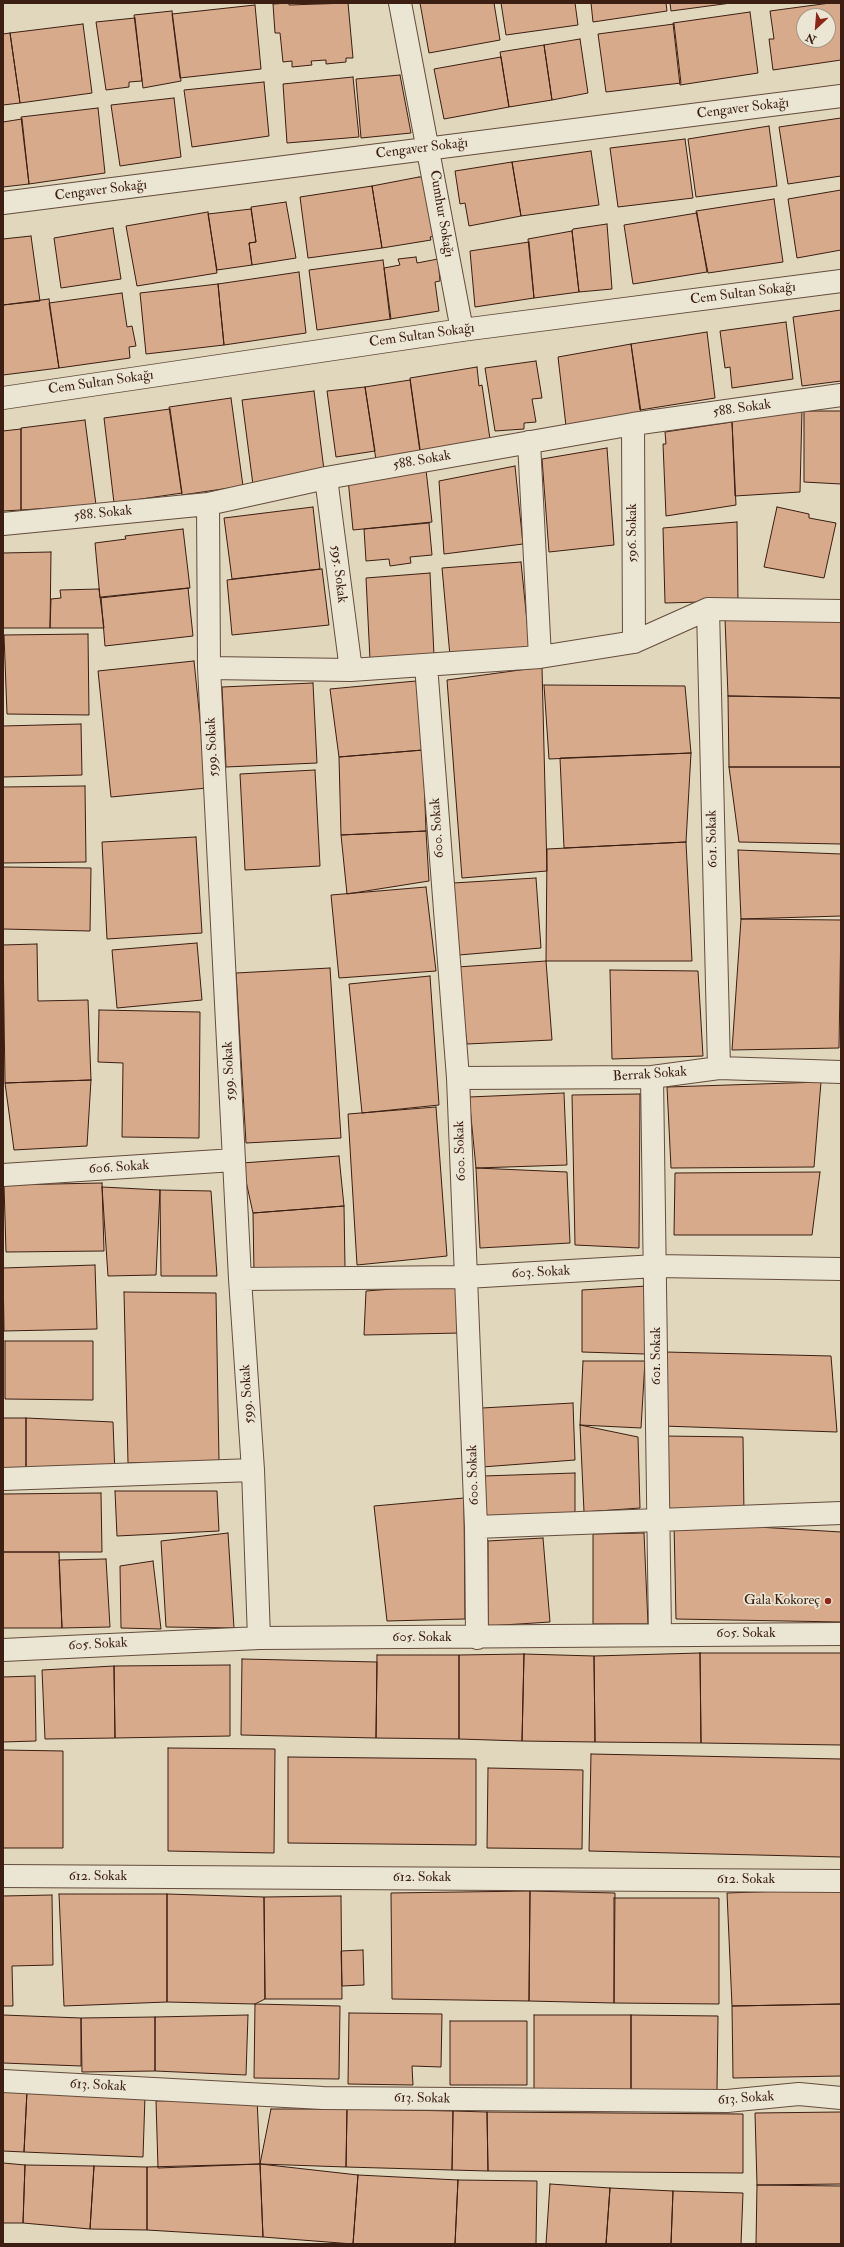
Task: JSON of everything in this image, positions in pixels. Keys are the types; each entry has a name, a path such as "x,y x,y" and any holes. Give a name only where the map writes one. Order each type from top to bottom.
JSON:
{"street":[{"name":"Cumhur Sokağı","path":"400,3 429,148 462,330"},
{"name":"Cengaver Sokağı","path":"3,203 841,96"},
{"name":"Cem Sultan Sokağı","path":"3,398 462,330 841,281"},
{"name":"588. Sokak","path":"3,524 208,504 326,478 633,424 841,395"},
{"name":"596. Sokak","path":"633,424 634,642"},
{"path":"529,442 540,657"},
{"name":"595. Sokak","path":"326,478 351,670"},
{"name":"599. Sokak","path":"208,504 209,668 240,1279 253,1470 259,1638"},
{"path":"209,668 351,670 540,657 634,642 708,609 841,611"},
{"name":"601. Sokak","path":"708,609 719,1068"},
{"name":"600. Sokak","path":"426,665 458,1078 476,1527 477,1638"},
{"name":"Berrak Sokak","path":"458,1078 652,1077 719,1068 841,1072"},
{"name":"601. Sokak","path":"652,1077 656,1266 657,1519 660,1634"},
{"name":"606. Sokak","path":"3,1176 234,1160"},
{"name":"603. Sokak","path":"240,1279 466,1277 656,1266 841,1269"},
{"path":"3,1479 253,1470"},
{"path":"476,1527 841,1513"},
{"name":"605. Sokak","path":"3,1650 259,1638 477,1638 660,1634 841,1634"},
{"name":"612. Sokak","path":"3,1876 841,1881"},
{"name":"613. Sokak","path":"3,2081 323,2098 727,2101 799,2094 841,2098"}],"building":[{"path":"289,3 289,5 348,3 353,58 346,58 346,62 326,64 326,60 311,61 312,65 292,67 292,61 283,62 280,33 275,33 273,4"},
{"path":"420,3 494,3 500,40 429,53"},
{"path":"501,3 575,3 578,25 506,35"},
{"path":"591,3 666,3 667,11 593,22"},
{"path":"670,3 731,3 671,11"},
{"path":"830,3 841,3 841,60 773,70 769,39 774,39 770,11"},
{"path":"255,5 261,69 180,78 172,14"},
{"path":"172,11 181,81 143,88 134,15"},
{"path":"750,12 758,73 680,85 673,23"},
{"path":"135,18 142,81 129,82 129,87 106,90 96,22"},
{"path":"83,24 92,93 20,103 10,33"},
{"path":"674,24 681,83 606,92 598,34"},
{"path":"10,33 20,103 3,105 3,34"},
{"path":"580,39 588,93 552,100 544,45"},
{"path":"544,45 552,100 509,107 500,52"},
{"path":"501,57 509,107 444,119 434,69"},
{"path":"400,75 411,133 361,138 356,79"},
{"path":"353,77 359,137 287,143 283,84"},
{"path":"264,82 269,136 192,147 184,90"},
{"path":"174,98 181,157 120,166 111,105"},
{"path":"98,108 105,173 29,184 21,117"},
{"path":"841,118 841,176 788,184 779,127"},
{"path":"22,119 29,184 3,187 3,122"},
{"path":"769,126 777,186 696,197 688,139"},
{"path":"685,139 693,198 618,207 610,148"},
{"path":"591,151 599,205 521,216 512,162"},
{"path":"512,162 521,216 469,226 465,203 460,204 455,171"},
{"path":"419,177 427,177 436,236 430,237 431,240 382,248 372,186"},
{"path":"372,186 382,248 308,258 300,197"},
{"path":"841,190 841,250 797,258 788,199"},
{"path":"774,199 783,262 708,273 696,211"},
{"path":"286,202 296,258 252,265 249,243 256,242 251,207"},
{"path":"251,209 256,242 249,243 252,265 217,270 208,214"},
{"path":"208,212 217,273 137,286 126,226"},
{"path":"697,213 707,272 633,284 624,225"},
{"path":"607,224 612,289 579,292 572,231 573,229"},
{"path":"113,228 121,279 61,288 54,238"},
{"path":"572,231 579,292 534,298 528,239"},
{"path":"31,236 40,301 3,305 3,239"},
{"path":"529,242 534,298 475,307 470,251"},
{"path":"416,257 417,263 438,259 440,281 435,282 439,311 390,319 384,268 400,265 398,259"},
{"path":"383,260 391,319 317,330 309,270"},
{"path":"299,272 306,333 224,345 218,284"},
{"path":"218,284 224,345 146,354 140,293"},
{"path":"122,293 127,327 132,326 136,346 129,347 130,358 59,368 49,303"},
{"path":"49,299 59,368 3,375 3,305"},
{"path":"841,310 841,381 802,386 793,317"},
{"path":"786,322 793,379 732,388 730,367 725,368 720,331"},
{"path":"707,332 715,398 640,410 631,344"},
{"path":"631,344 641,412 566,426 558,357"},
{"path":"536,361 542,398 532,399 536,422 524,423 524,429 495,431 485,368"},
{"path":"477,367 479,386 482,385 491,446 421,456 410,378"},
{"path":"410,380 420,452 376,460 365,387"},
{"path":"365,387 375,451 336,457 327,391"},
{"path":"314,391 324,470 253,485 242,400"},
{"path":"231,398 243,486 182,495 169,407"},
{"path":"170,409 182,493 114,503 104,418"},
{"path":"802,410 800,492 735,496 732,421"},
{"path":"804,411 841,411 841,484 804,482"},
{"path":"85,420 96,505 21,510 21,428"},
{"path":"732,422 736,505 666,516 663,444 666,444 665,432"},
{"path":"21,429 21,510 3,511 3,431"},
{"path":"607,448 614,545 549,552 542,459"},
{"path":"515,466 523,544 444,554 439,481"},
{"path":"426,470 432,522 353,530 348,479"},
{"path":"313,507 320,569 232,579 224,518"},
{"path":"777,507 809,514 809,518 836,523 824,578 764,567"},
{"path":"737,522 738,601 665,603 663,528"},
{"path":"429,523 432,555 410,557 411,563 390,566 389,559 366,561 364,529"},
{"path":"183,529 190,588 100,598 95,543 126,539 125,536"},
{"path":"51,552 50,628 3,628 3,553"},
{"path":"521,562 530,651 450,656 442,568"},
{"path":"322,569 329,625 232,635 227,580"},
{"path":"430,573 434,655 370,660 366,578"},
{"path":"188,588 193,636 105,646 101,597"},
{"path":"99,589 104,628 50,628 51,599 61,598 60,590"},
{"path":"841,618 841,698 728,696 725,619"},
{"path":"88,634 89,715 7,714 4,635"},
{"path":"194,661 207,788 111,797 98,671"},
{"path":"542,667 547,871 462,878 447,680"},
{"path":"416,681 423,750 339,757 330,689"},
{"path":"313,683 317,763 226,767 222,687"},
{"path":"544,685 685,686 691,753 549,759"},
{"path":"728,696 841,698 841,767 729,767"},
{"path":"81,724 82,775 3,777 3,726"},
{"path":"423,750 426,831 341,835 339,757"},
{"path":"691,753 686,842 564,848 560,758"},
{"path":"729,767 841,767 841,844 739,842"},
{"path":"315,770 320,866 245,870 240,774"},
{"path":"85,786 86,862 3,863 3,787"},
{"path":"426,831 429,881 347,894 341,835"},
{"path":"196,837 202,933 107,939 102,842"},
{"path":"686,842 692,961 546,961 547,849"},
{"path":"738,850 841,854 841,916 741,919"},
{"path":"3,867 91,868 90,931 3,929"},
{"path":"536,878 541,948 459,955 453,883"},
{"path":"426,887 436,971 339,978 331,895"},
{"path":"741,919 841,920 839,1048 732,1050"},
{"path":"197,943 202,1000 117,1008 112,950"},
{"path":"37,944 38,1001 88,1000 91,1080 5,1083 3,945"},
{"path":"546,961 552,1040 467,1044 457,967"},
{"path":"330,968 341,1138 246,1143 236,973"},
{"path":"610,970 698,971 703,1056 612,1059"},
{"path":"430,976 439,1105 362,1113 349,984"},
{"path":"99,1010 200,1012 199,1138 122,1137 123,1063 98,1062"},
{"path":"91,1080 87,1146 14,1150 5,1083"},
{"path":"821,1082 814,1167 671,1168 667,1087"},
{"path":"564,1093 567,1165 476,1168 469,1097"},
{"path":"640,1094 639,1248 575,1245 572,1095"},
{"path":"436,1107 447,1256 357,1265 348,1114"},
{"path":"339,1156 344,1206 253,1213 242,1163"},
{"path":"476,1168 567,1172 570,1243 480,1248"},
{"path":"820,1172 812,1235 674,1235 675,1173"},
{"path":"102,1183 104,1251 6,1252 4,1185"},
{"path":"102,1187 160,1190 156,1275 108,1276"},
{"path":"160,1190 211,1191 217,1276 161,1276"},
{"path":"344,1206 345,1267 254,1274 253,1213"},
{"path":"95,1265 97,1329 4,1331 3,1268"},
{"path":"458,1284 460,1333 364,1335 366,1291"},
{"path":"647,1286 645,1354 582,1352 582,1290"},
{"path":"124,1292 216,1293 219,1461 128,1463"},
{"path":"5,1341 93,1341 93,1400 5,1399"},
{"path":"665,1352 831,1356 837,1432 663,1426"},
{"path":"583,1361 645,1361 641,1428 580,1425"},
{"path":"573,1403 575,1460 482,1467 482,1408"},
{"path":"3,1418 26,1418 26,1473 3,1473"},
{"path":"26,1418 113,1422 115,1475 26,1473"},
{"path":"580,1425 638,1437 640,1508 584,1512"},
{"path":"662,1436 743,1437 744,1516 664,1511"},
{"path":"575,1473 575,1517 486,1521 483,1476"},
{"path":"115,1491 217,1491 219,1531 117,1536"},
{"path":"101,1493 102,1552 3,1552 3,1494"},
{"path":"464,1498 465,1619 387,1621 374,1506"},
{"path":"674,1522 841,1532 841,1622 676,1619"},
{"path":"228,1533 234,1628 166,1627 161,1541"},
{"path":"644,1533 648,1624 593,1624 593,1534"},
{"path":"543,1538 550,1622 488,1626 488,1541"},
{"path":"3,1552 59,1552 62,1628 3,1628"},
{"path":"106,1559 110,1627 62,1628 59,1560"},
{"path":"153,1561 161,1629 121,1628 120,1566"},
{"path":"700,1653 841,1653 841,1745 701,1743"},
{"path":"700,1653 701,1743 595,1742 594,1656"},
{"path":"524,1654 594,1656 595,1742 522,1741"},
{"path":"524,1654 522,1741 459,1739 459,1655"},
{"path":"377,1655 459,1655 459,1739 376,1738"},
{"path":"242,1659 377,1662 376,1738 241,1735"},
{"path":"230,1665 230,1736 115,1738 114,1666"},
{"path":"114,1666 115,1738 45,1739 42,1670"},
{"path":"35,1676 36,1741 3,1742 3,1677"},
{"path":"168,1748 275,1749 274,1853 168,1851"},
{"path":"3,1750 63,1751 63,1848 3,1848"},
{"path":"591,1754 841,1759 841,1857 589,1851"},
{"path":"288,1757 476,1759 476,1845 288,1843"},
{"path":"488,1768 583,1770 582,1849 487,1848"},
{"path":"841,1889 841,2004 732,2006 727,1893"},
{"path":"530,1891 529,2001 392,1999 391,1893"},
{"path":"530,1891 615,1893 614,2003 529,2001"},
{"path":"59,1894 167,1894 167,2002 64,2006"},
{"path":"167,1894 264,1897 265,1999 255,2004 167,2002"},
{"path":"52,1895 53,1965 12,1966 13,2006 3,2006 3,1896"},
{"path":"341,1896 342,1999 265,1999 264,1897"},
{"path":"614,1898 719,1898 719,2004 614,2003"},
{"path":"363,1950 364,1985 342,1986 341,1951"},
{"path":"255,2004 340,2006 339,2079 254,2078"},
{"path":"841,2004 841,2076 733,2078 732,2006"},
{"path":"349,2013 442,2014 441,2067 412,2066 413,2085 348,2084"},
{"path":"3,2015 81,2018 81,2066 3,2063"},
{"path":"248,2015 246,2075 155,2071 155,2017"},
{"path":"534,2015 631,2015 631,2090 534,2089"},
{"path":"631,2015 718,2016 717,2090 631,2090"},
{"path":"155,2017 155,2071 82,2072 81,2018"},
{"path":"450,2021 527,2021 527,2085 450,2085"},
{"path":"3,2090 27,2091 24,2152 3,2151"},
{"path":"27,2091 145,2096 143,2157 24,2152"},
{"path":"257,2098 260,2164 158,2168 156,2101"},
{"path":"271,2109 347,2109 346,2167 260,2164"},
{"path":"347,2109 453,2111 452,2170 346,2167"},
{"path":"453,2111 487,2112 488,2171 452,2170"},
{"path":"487,2112 743,2114 743,2173 488,2171"},
{"path":"841,2112 841,2184 757,2185 755,2113"},
{"path":"3,2163 25,2165 23,2223 3,2223"},
{"path":"260,2164 358,2175 353,2244 263,2237"},
{"path":"260,2164 263,2237 147,2230 147,2167"},
{"path":"25,2165 94,2166 90,2229 23,2223"},
{"path":"94,2166 147,2167 147,2230 90,2229"},
{"path":"358,2175 458,2180 455,2244 353,2244"},
{"path":"458,2180 537,2181 536,2244 455,2244"},
{"path":"550,2184 610,2188 606,2244 546,2244"},
{"path":"757,2185 841,2186 841,2244 756,2244"},
{"path":"610,2188 673,2191 671,2244 606,2244"},
{"path":"673,2191 743,2193 741,2244 671,2244"}],"place":[{"name":"Gala Kokoreç","path":"828,1601"}]}
